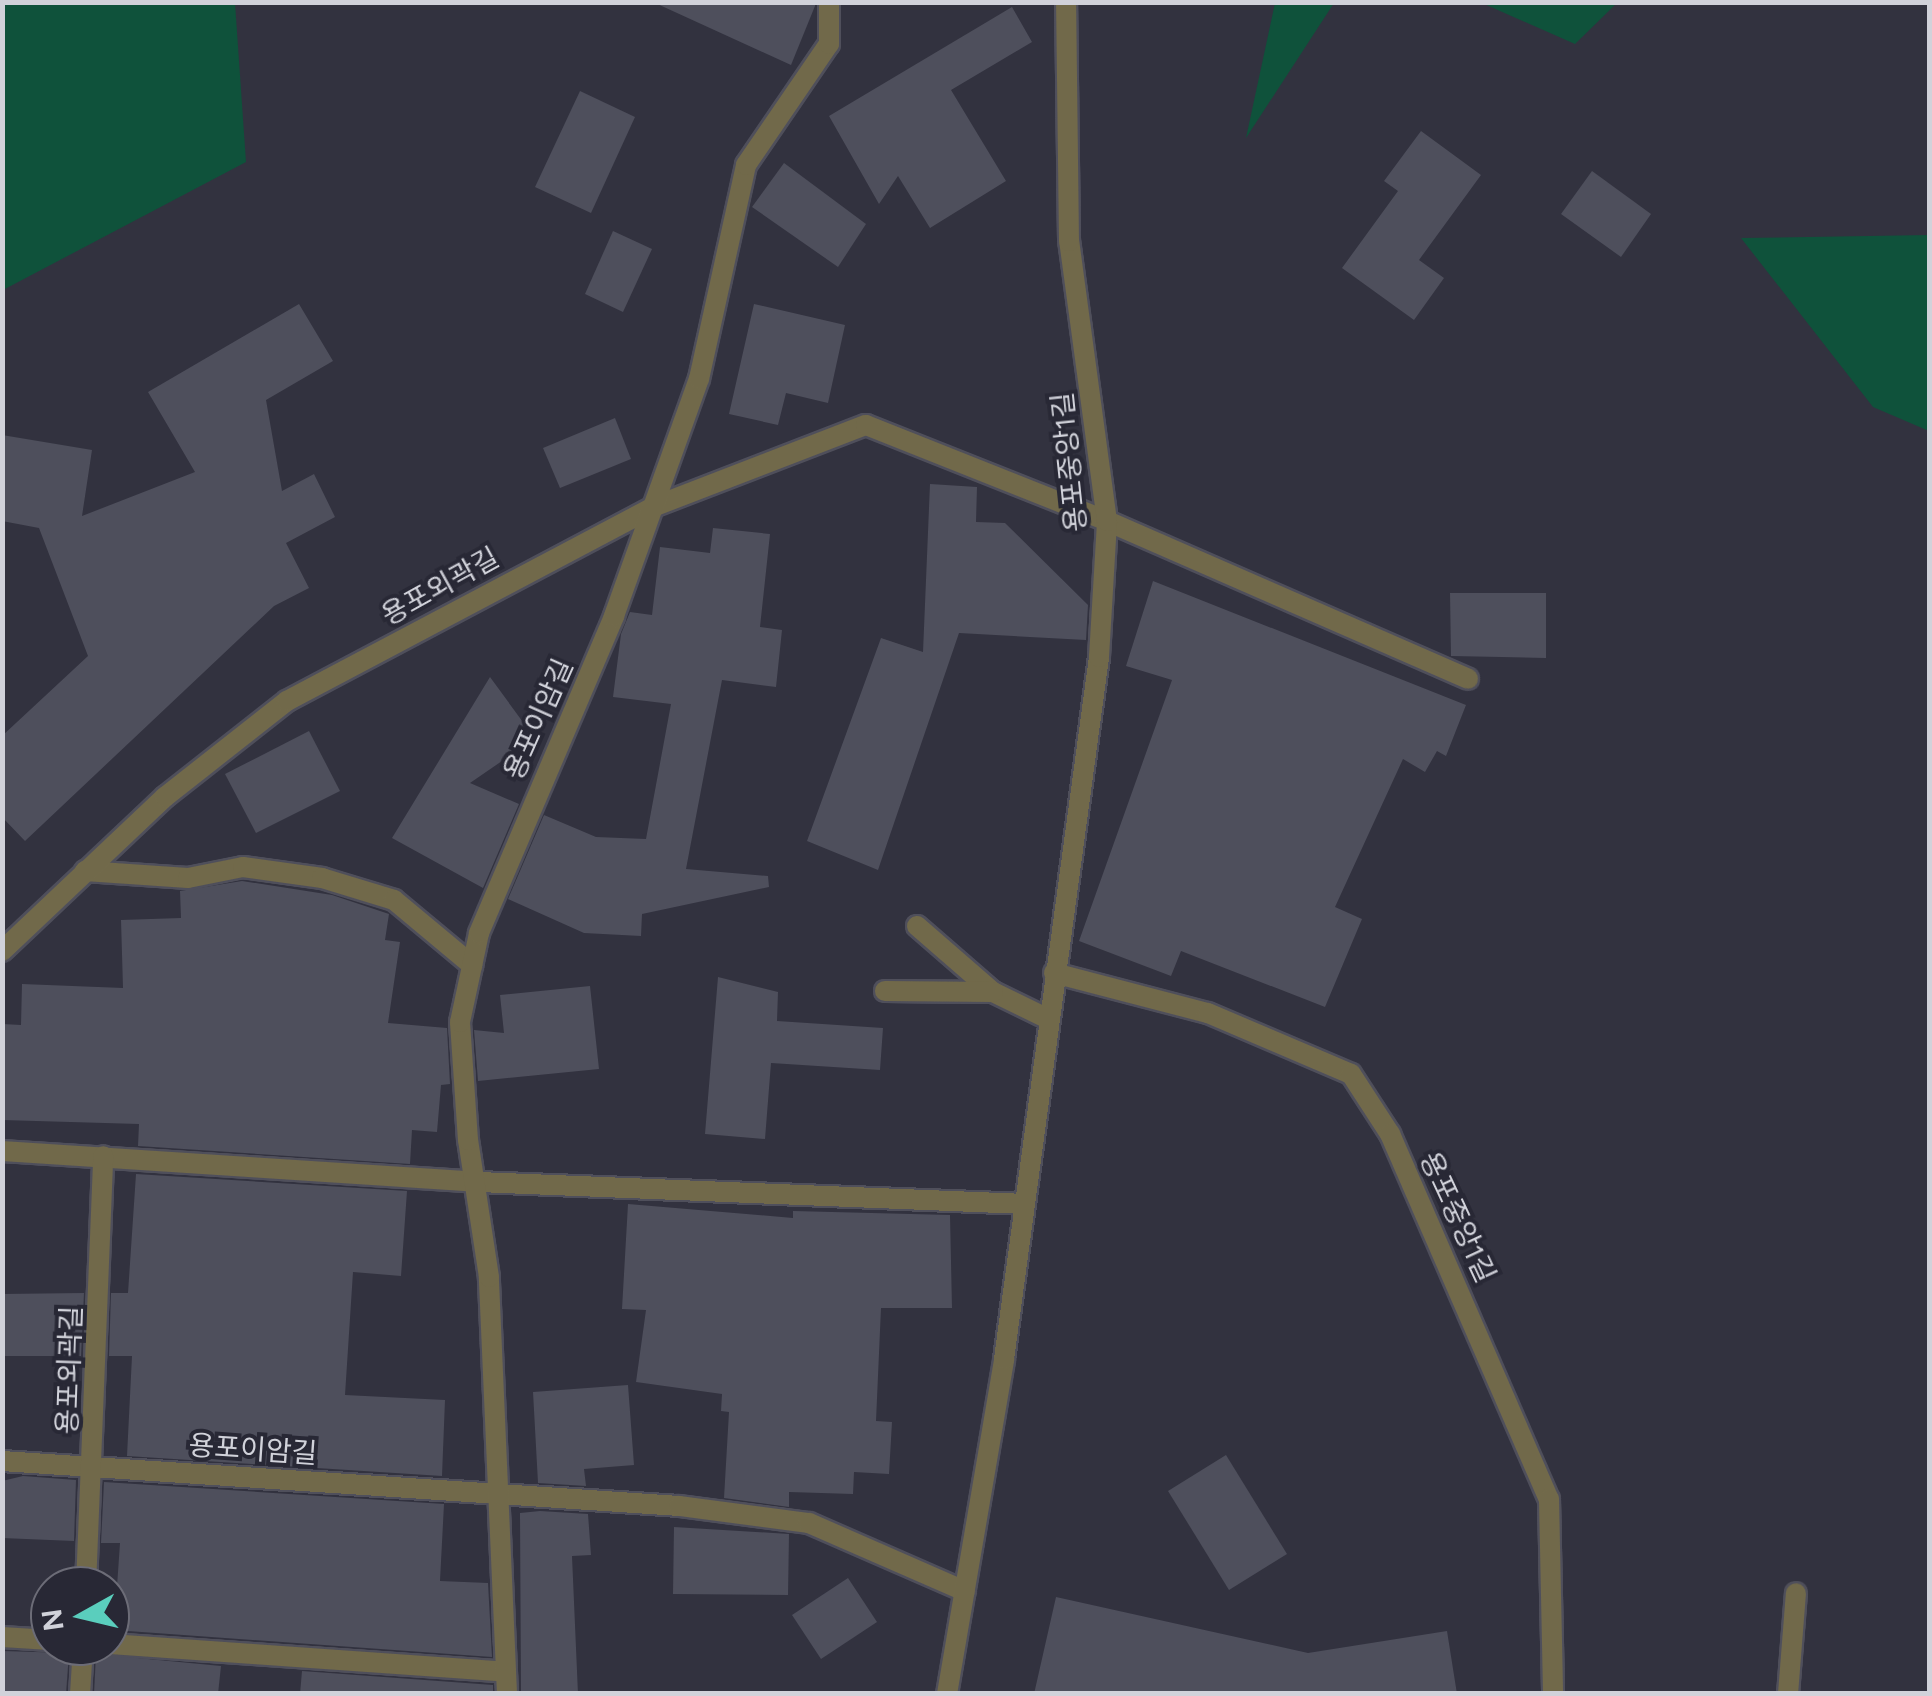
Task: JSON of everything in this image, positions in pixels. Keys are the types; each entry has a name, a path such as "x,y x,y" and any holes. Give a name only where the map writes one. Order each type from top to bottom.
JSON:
{"street":[{"name":"용포이암길","path":"507,1694 500,1494 478,1182 460,1022 472,966 510,850 614,616 699,379 746,165 829,44 829,2"},
{"name":"용포중앙1길","path":"947,1694 1025,1204 1099,657 1107,521 1068,241 1066,2"},
{"name":"용포외곽길","path":"2,951 165,797 287,701 653,507 866,425 1107,521"},
{"path":"1107,521 1468,679"},
{"path":"85,872 188,878 243,867 322,878 394,900 472,966"},
{"path":"916,926 993,992 1048,1020"},
{"name":"용포중앙1길","path":"1054,972 1208,1013 1351,1074 1390,1134 1549,1499 1553,1694"},
{"path":"885,991 993,992"},
{"path":"2,1150 478,1182 1025,1204"},
{"name":"용포외곽길","path":"87,1566 104,1156"},
{"name":"용포이암길","path":"2,1460 500,1494 809,1522 965,1591"},
{"path":"1788,1694 1796,1593"},
{"path":"2,1637 30,1639"},
{"path":"130,1645 506,1672"},
{"path":"80,1694 82,1666"}],"green space":[{"path":"3,2 235,3 246,162 3,290"},
{"path":"1275,3 1334,3 1246,138"},
{"path":"1482,3 1617,3 1575,44"},
{"path":"1930,235 1929,431 1873,407 1741,238"}],"building":[{"path":"653,2 815,2 815,6 791,65"},
{"path":"1012,7 1032,42 951,90 1006,181 930,228 898,176 879,204 829,116"},
{"path":"580,91 635,117 591,213 535,187"},
{"path":"1421,131 1481,175 1419,260 1444,278 1414,320 1342,268 1398,191 1384,181"},
{"path":"784,163 866,224 838,267 752,207"},
{"path":"1592,171 1651,214 1621,257 1561,214"},
{"path":"613,231 652,249 623,312 585,294"},
{"path":"299,304 333,361 266,400 282,491 314,474 335,517 286,543 309,588 274,606 25,841 2,817 2,736 88,656 39,528 2,521 2,435 92,450 82,516 195,472 148,392"},
{"path":"754,304 845,325 828,403 786,393 778,425 729,414"},
{"path":"615,418 631,459 560,488 543,448"},
{"path":"930,484 977,487 976,522 1005,523 1088,605 1086,640 959,633 878,870 807,841 881,638 923,652"},
{"path":"713,528 770,534 760,627 782,630 776,687 722,680 686,869 768,876 769,887 642,914 641,936 584,933 508,899 544,815 596,837 646,839 671,704 613,697 621,634 630,612 652,615 660,547 710,553"},
{"path":"1153,581 1466,705 1446,756 1437,751 1425,772 1403,759 1335,907 1362,919 1325,1007 1181,951 1171,976 1079,941 1172,680 1126,666"},
{"path":"1450,593 1546,593 1546,658 1451,656"},
{"path":"490,677 528,729 515,738 518,750 470,783 519,804 483,888 392,838"},
{"path":"309,731 340,791 256,833 225,774"},
{"path":"242,881 332,895 389,914 385,940 400,942 388,1023 447,1028 450,1084 441,1085 437,1132 412,1130 410,1164 138,1146 139,1124 2,1120 2,1024 21,1025 22,984 123,988 121,920 181,918 180,891"},
{"path":"718,977 778,992 777,1021 883,1028 880,1070 771,1063 765,1139 705,1134"},
{"path":"590,986 599,1069 478,1081 474,1030 504,1033 500,995"},
{"path":"136,1174 407,1191 401,1276 353,1272 345,1395 445,1400 442,1476 127,1456 132,1356 109,1356 111,1293 128,1293"},
{"path":"628,1204 793,1218 793,1211 950,1215 952,1308 881,1308 876,1421 892,1422 889,1474 854,1472 853,1494 789,1492 789,1507 724,1498 729,1412 721,1411 722,1394 636,1382 646,1310 622,1309"},
{"path":"84,1293 81,1356 2,1356 2,1294"},
{"path":"628,1385 634,1465 584,1469 586,1486 538,1483 533,1392"},
{"path":"1226,1455 1287,1554 1229,1590 1168,1491"},
{"path":"23,1476 76,1480 74,1541 2,1538 2,1481"},
{"path":"104,1482 444,1504 440,1581 488,1583 492,1657 130,1631 130,1566 118,1566 120,1543 101,1543"},
{"path":"520,1513 588,1514 591,1555 572,1556 578,1694 521,1694"},
{"path":"674,1527 789,1534 788,1595 673,1594"},
{"path":"848,1578 877,1622 821,1659 792,1615"},
{"path":"1056,1597 1308,1653 1447,1631 1457,1694 1034,1694"},
{"path":"2,1651 30,1652 30,1666 68,1666 66,1694 2,1694"},
{"path":"130,1657 221,1666 218,1694 94,1694 95,1666 130,1666"},
{"path":"302,1671 493,1685 493,1694 300,1694"}]}
